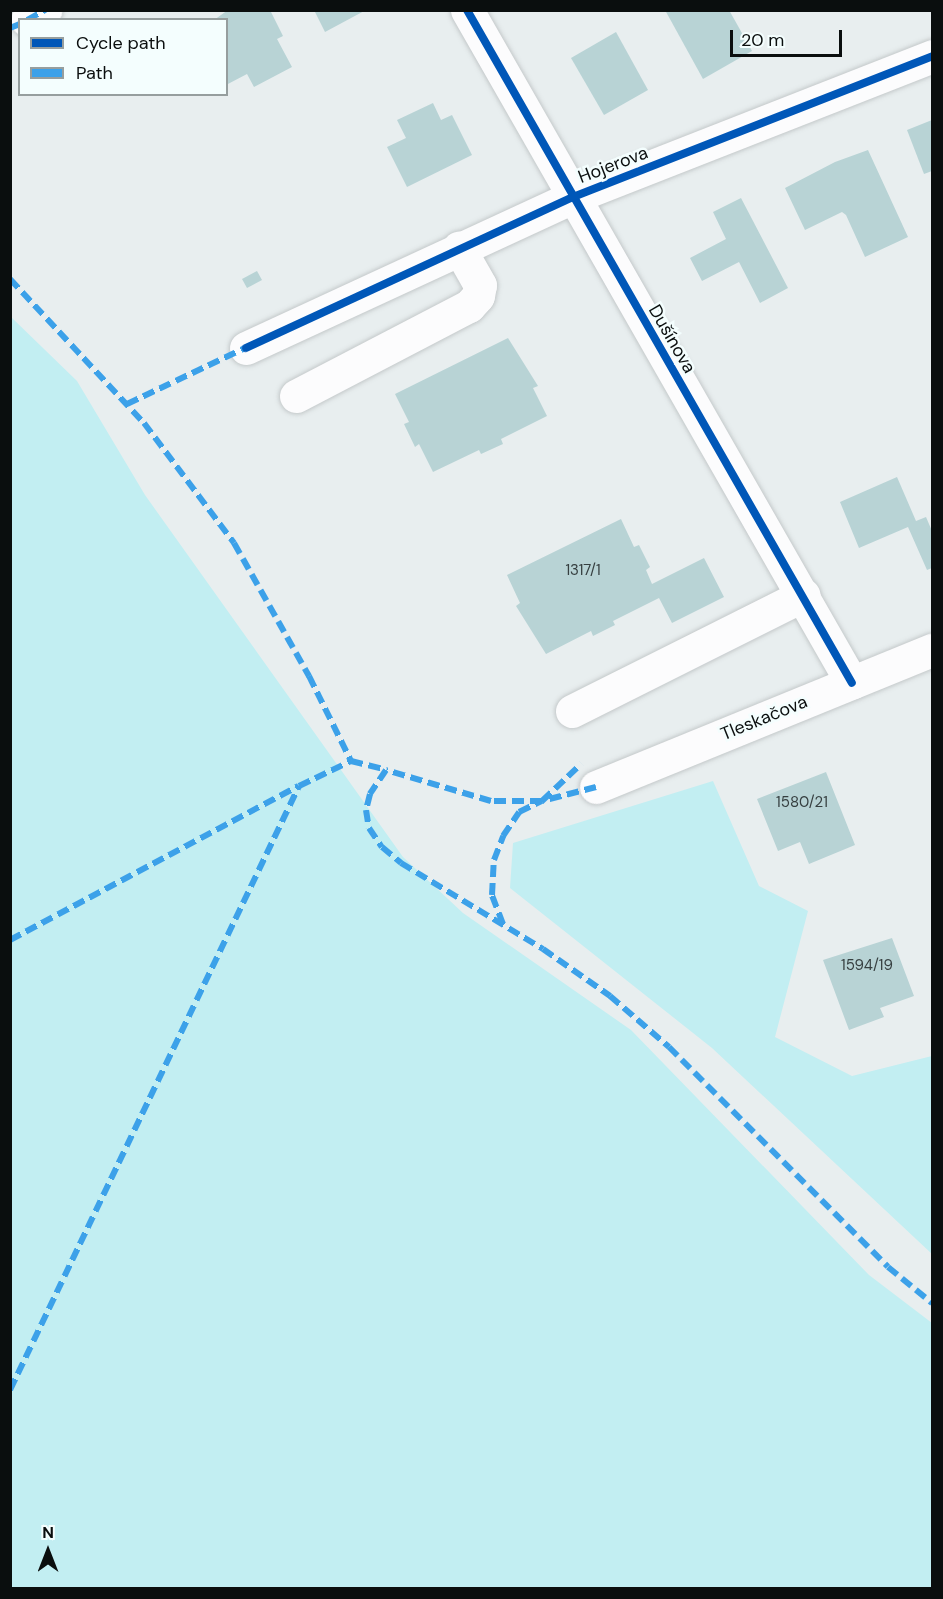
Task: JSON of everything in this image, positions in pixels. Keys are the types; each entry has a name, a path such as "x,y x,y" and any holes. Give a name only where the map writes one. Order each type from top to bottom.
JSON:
{"street":[{"path":"31,18 45,10"},
{"name":"Dušínova","path":"467,10 804,595 852,683"},
{"name":"Hojerova","path":"246,348 573,196 933,56"},
{"path":"296,396 469,306 478,296 480,285 459,248"},
{"path":"572,711 804,595"},
{"name":"Tleskačova","path":"596,787 933,650"}],"shaded area":[{"path":"10,316 77,381 145,495 403,857 463,913 631,1030 869,1275 932,1323 932,1588 11,1588"},
{"path":"713,781 759,886 808,911 775,1037 852,1076 932,1056 932,1254 712,1048 510,888 513,843"}],"building":[{"path":"228,10 270,10 283,36 277,39 292,67 254,87 247,74 228,84 228,18 217,18"},
{"path":"314,10 366,10 325,32"},
{"path":"665,10 729,10 752,51 703,79"},
{"path":"616,32 648,90 604,115 571,58"},
{"path":"433,103 441,120 452,115 472,155 407,187 387,147 406,138 397,120"},
{"path":"932,120 932,171 924,174 907,130"},
{"path":"868,150 908,237 865,257 846,215 842,212 805,230 785,188 835,162"},
{"path":"741,198 788,288 760,303 739,262 702,281 690,258 726,239 713,212"},
{"path":"257,271 262,280 247,288 242,279"},
{"path":"508,338 538,386 533,388 547,416 501,439 503,444 481,454 479,450 433,472 419,444 415,447 404,424 409,422 395,394"},
{"path":"897,477 916,521 926,517 932,531 932,568 927,570 908,527 859,548 840,502"},
{"path":"621,519 634,547 639,545 650,567 646,570 652,584 704,558 724,597 672,623 659,598 613,621 615,625 593,636 591,631 546,654 516,606 520,603 507,575"},
{"path":"826,772 855,845 809,864 800,842 778,851 757,799"},
{"path":"892,938 914,996 880,1008 884,1017 849,1030 823,960"}],"marked path":[{"path":"31,18 45,10"},
{"path":"10,28 18,25"},
{"path":"10,279 144,423 234,543 309,676 351,761 386,770"},
{"path":"127,404 251,345"},
{"path":"10,1390 299,786 351,761"},
{"path":"503,924 492,895 494,860 503,836 519,812 542,801 581,764"},
{"path":"596,787 542,801 491,801 386,770 370,794 366,810 369,828 382,847 401,863 543,949 610,996 669,1047 888,1267 932,1303"},
{"path":"10,940 299,786"}],"cycle path":[{"path":"467,10 852,683"},
{"path":"246,348 573,197 932,56"}]}
